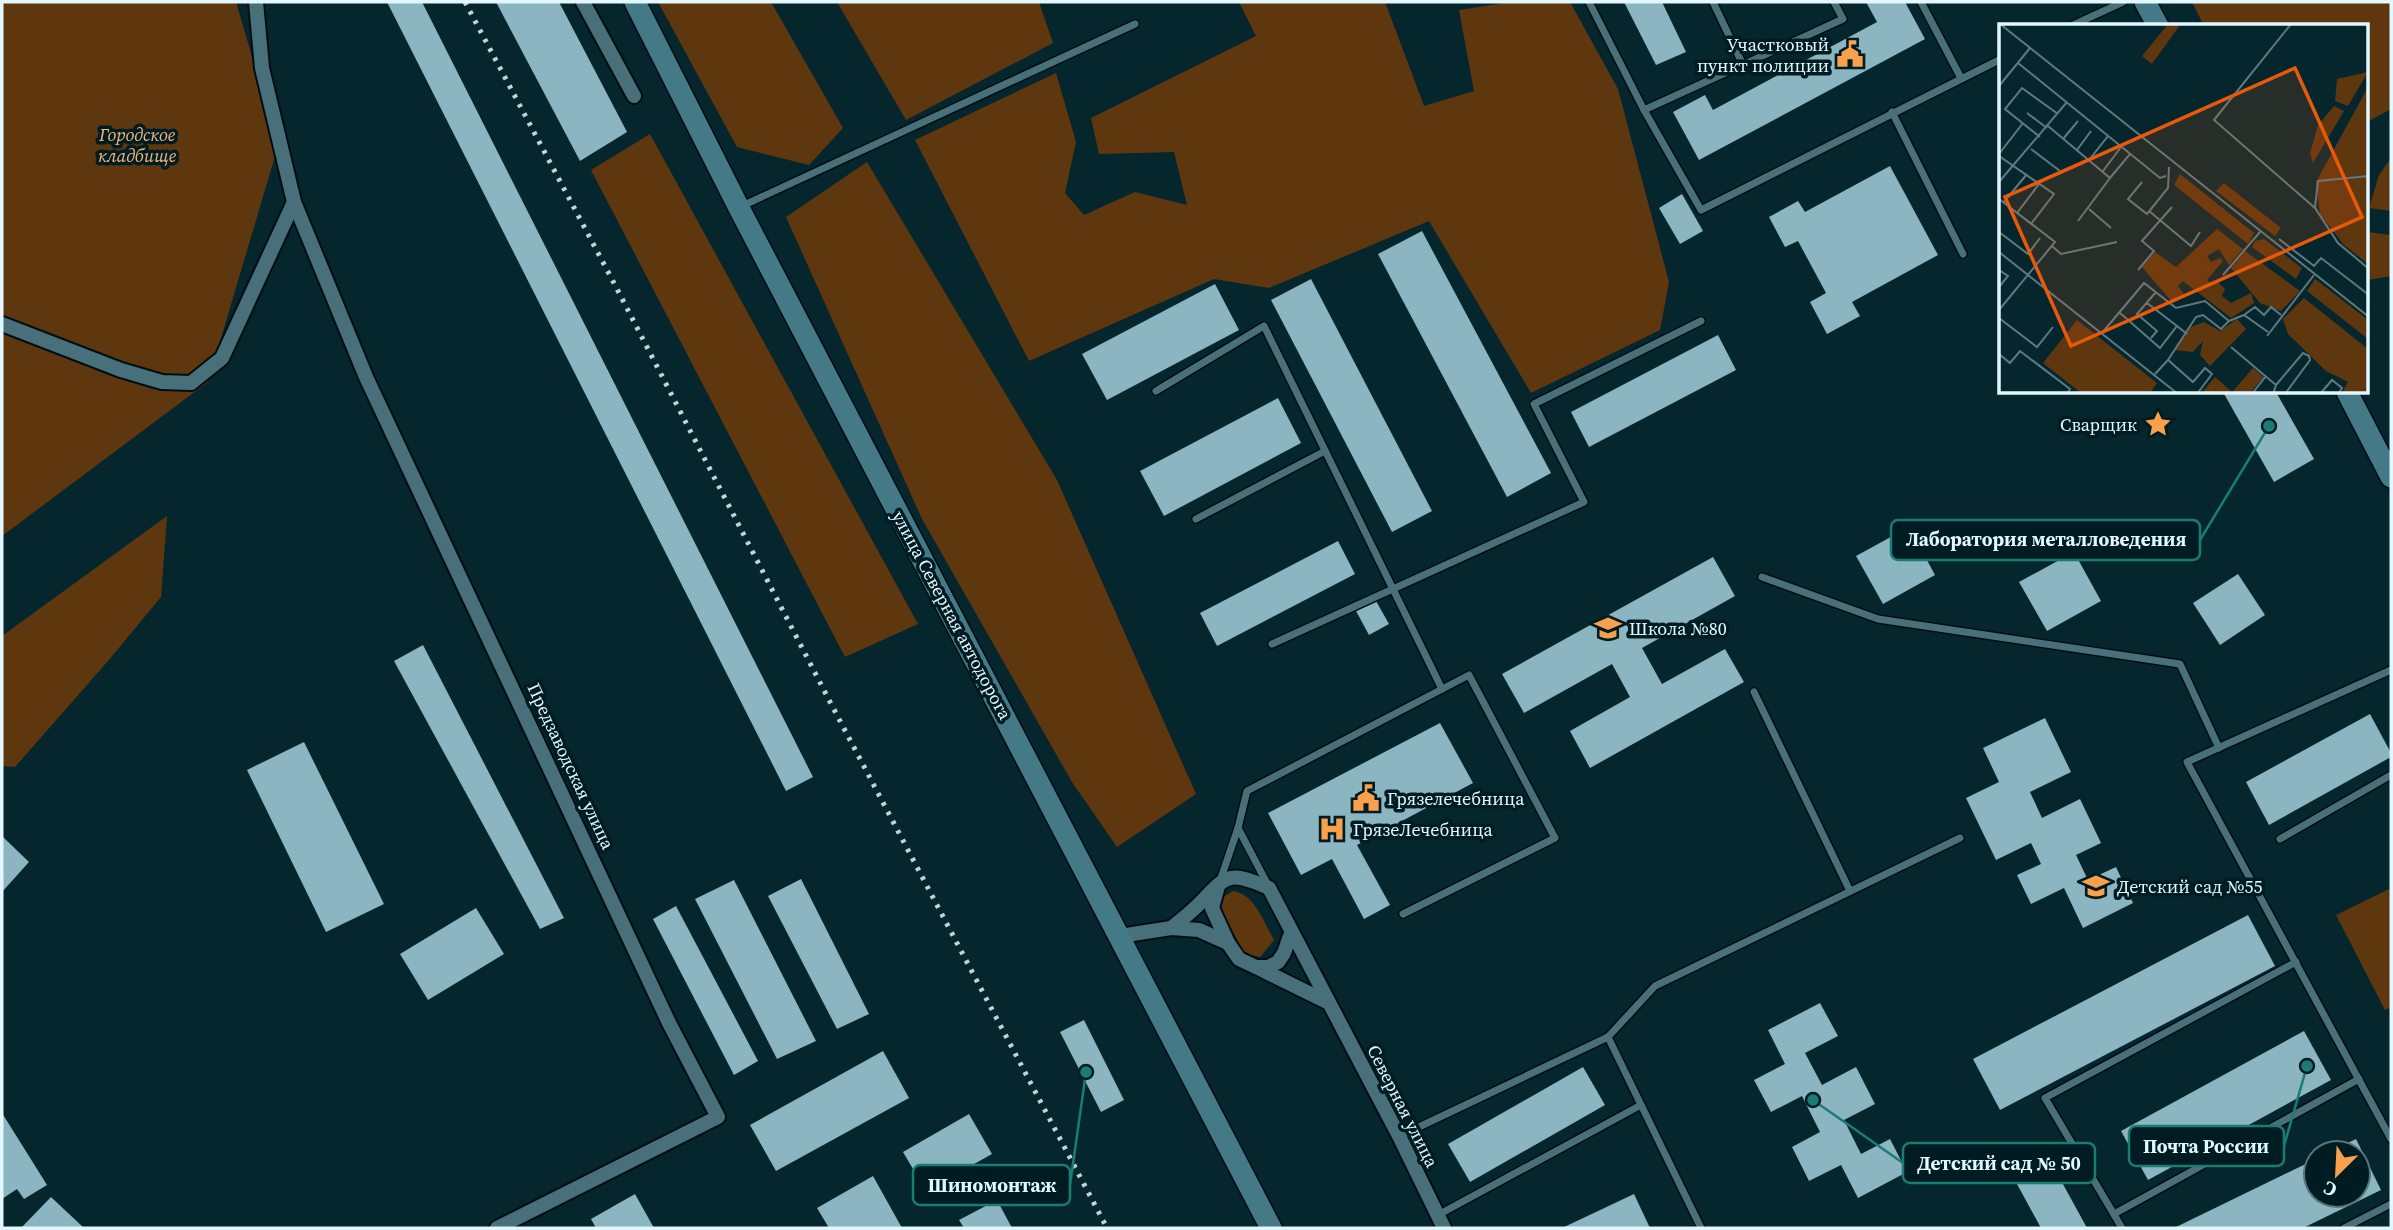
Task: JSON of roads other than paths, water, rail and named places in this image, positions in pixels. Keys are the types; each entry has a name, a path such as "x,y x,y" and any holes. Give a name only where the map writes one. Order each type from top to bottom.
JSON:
{"main road":[{"name":"улица Северная автодорога","path":"635,2 739,208 1271,1228"},
{"path":"2145,2 2157,24"},
{"path":"2348,394 2391,477"}],"street":[{"name":"Предзаводская улица","path":"256,2 262,68 294,202 366,377 669,1023 719,1117 497,1228"},
{"path":"583,2 634,96"},
{"path":"2,324 162,383 191,383 222,358 294,202"},
{"path":"1171,928 1195,909 1220,881 1242,877 1269,888 1291,933 1278,962 1268,967 1256,967"},
{"path":"1220,881 1212,908 1228,943 1239,959 1327,1002"},
{"path":"1120,936 1171,928 1199,930 1228,943"},
{"name":"Северная улица","path":"1291,933 1399,1136 1441,1222"}],"lane":[{"path":"1589,2 1644,110 1701,209 1999,60"},
{"path":"1713,2 1742,65"},
{"path":"1644,110 1843,19 1834,2"},
{"path":"1921,2 1961,78"},
{"path":"2075,24 2123,2"},
{"path":"739,208 1135,24"},
{"path":"1892,112 1963,254"},
{"path":"1272,644 1584,502 1534,404 1701,321"},
{"path":"1156,391 1264,326 1442,690"},
{"path":"1196,519 1325,451"},
{"path":"1762,576 1878,619 2180,664 2220,748"},
{"path":"2391,670 2187,762 2391,1139"},
{"path":"1220,881 1247,791 1469,675 1555,838 1403,914"},
{"path":"1754,692 1850,891"},
{"path":"2280,838 2391,775"},
{"path":"1238,828 1269,888"},
{"path":"1399,1136 1608,1037 1655,986 1960,838"},
{"path":"2122,1228 2045,1098 2296,962"},
{"path":"1608,1037 1698,1227"},
{"path":"2114,1214 2359,1079"},
{"path":"1441,1222 1641,1105"},
{"path":"2344,1228 2391,1204"}],"railway":[{"path":"465,2 1107,1228"}],"place":[{"name":"Участковый пункт полиции","path":"1850,54"},
{"name":"Сварщик","path":"2158,424"},
{"name":"Лаборатория металловедения","path":"2269,426"},
{"name":"Школа №80","path":"1608,628"},
{"name":"Грязелечебница","path":"1366,798"},
{"name":"ГрязеЛечебница","path":"1332,829"},
{"name":"Детский сад №55","path":"2096,886"},
{"name":"Почта России","path":"2307,1066"},
{"name":"Шиномонтаж","path":"1086,1072"},
{"name":"Детский сад № 50","path":"1813,1100"}],"park label":[{"name":"Городское кладбище","path":"137,144"}]}
